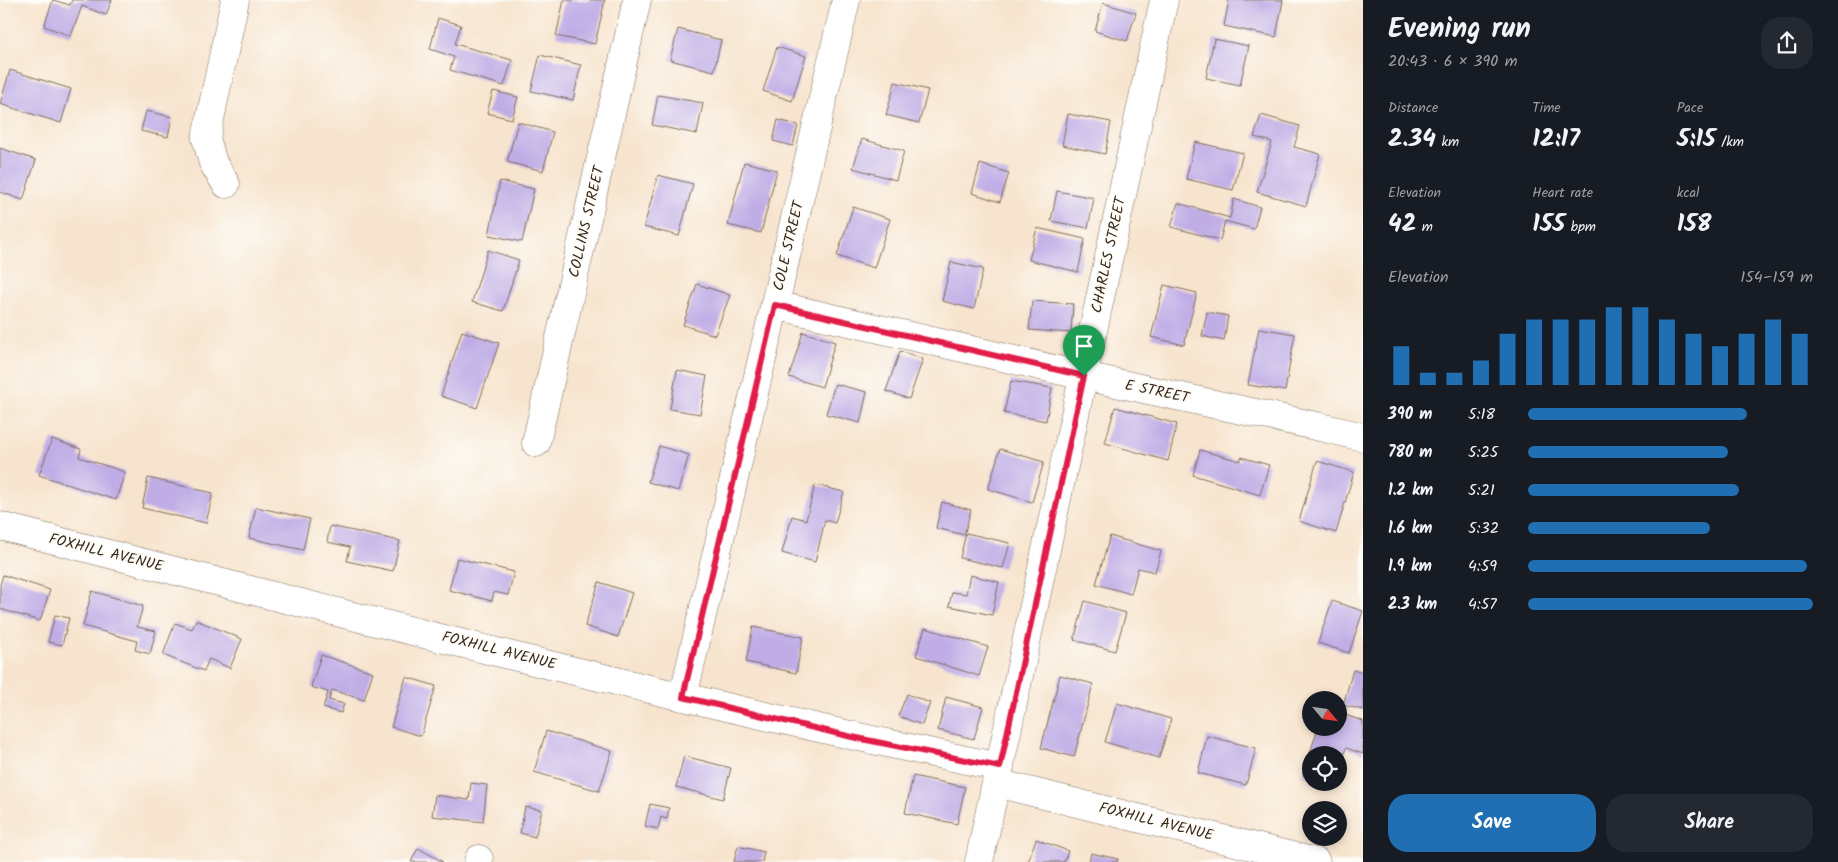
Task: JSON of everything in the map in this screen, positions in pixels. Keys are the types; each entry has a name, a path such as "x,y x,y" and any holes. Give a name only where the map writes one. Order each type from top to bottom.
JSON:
{"street":[{"path":"226,184 213,163 206,138 235,0"},
{"name":"COLLINS STREET","path":"536,443 637,0"},
{"name":"COLE STREET","path":"683,697 846,0"},
{"name":"CHARLES STREET","path":"980,862 1164,0"},
{"name":"E STREET","path":"775,305 1084,376 1363,437"},
{"name":"FOXHILL AVENUE","path":"0,526 683,697 852,737 1316,862"}],"building":[{"path":"53,0 70,5 72,0 112,0 106,15 82,6 71,36 44,26"},
{"path":"564,0 605,0 595,44 556,36"},
{"path":"1229,0 1283,0 1276,37 1224,26"},
{"path":"1103,3 1136,13 1127,41 1095,31"},
{"path":"438,18 461,25 455,44 512,60 504,86 450,70 454,57 430,49"},
{"path":"678,29 721,40 714,71 670,60"},
{"path":"1214,39 1249,46 1240,85 1206,78"},
{"path":"777,47 806,56 792,101 763,91"},
{"path":"540,55 581,65 573,100 531,91"},
{"path":"10,70 71,89 61,123 0,104"},
{"path":"895,82 928,90 919,123 886,115"},
{"path":"493,91 518,97 512,119 487,113"},
{"path":"658,95 703,103 697,134 652,125"},
{"path":"146,111 172,117 168,137 141,131"},
{"path":"1068,114 1111,122 1105,154 1062,145"},
{"path":"1261,115 1300,126 1294,147 1320,154 1306,206 1257,192 1272,142 1254,137"},
{"path":"778,120 798,125 793,146 773,141"},
{"path":"518,122 553,132 543,171 507,162"},
{"path":"862,139 904,151 896,180 853,168"},
{"path":"1195,142 1243,153 1233,190 1186,179"},
{"path":"0,148 36,160 23,200 0,192"},
{"path":"744,162 777,170 761,233 728,225"},
{"path":"980,164 1009,173 1000,202 972,193"},
{"path":"658,175 693,184 679,236 644,227"},
{"path":"500,181 534,189 522,242 489,235"},
{"path":"1057,191 1094,198 1088,228 1051,221"},
{"path":"1234,199 1260,207 1254,229 1225,221 1220,240 1171,227 1178,203 1230,218"},
{"path":"853,207 890,219 874,268 837,256"},
{"path":"1037,228 1085,239 1078,272 1029,260"},
{"path":"488,250 519,260 503,311 472,302"},
{"path":"951,262 983,269 974,309 942,301"},
{"path":"697,284 730,295 715,335 683,325"},
{"path":"1164,285 1197,293 1184,345 1151,337"},
{"path":"1032,301 1073,304 1071,333 1029,330"},
{"path":"1207,312 1228,316 1224,341 1202,336"},
{"path":"1259,328 1295,334 1285,391 1248,385"},
{"path":"462,331 499,343 477,408 441,396"},
{"path":"803,332 835,342 822,387 789,377"},
{"path":"900,351 923,359 909,399 886,391"},
{"path":"677,370 707,376 700,414 670,409"},
{"path":"1011,381 1052,388 1046,421 1004,413"},
{"path":"835,384 867,392 860,423 826,414"},
{"path":"1115,407 1177,424 1168,461 1105,443"},
{"path":"52,439 81,449 79,457 125,472 116,500 39,475"},
{"path":"659,446 689,455 678,491 648,482"},
{"path":"1000,449 1044,462 1032,502 988,489"},
{"path":"1200,450 1240,461 1241,457 1269,465 1260,495 1193,475"},
{"path":"1317,461 1354,472 1336,533 1299,521"},
{"path":"148,478 213,493 206,523 142,508"},
{"path":"815,485 844,492 835,523 825,520 815,562 782,553 792,516 806,520"},
{"path":"942,502 971,510 964,535 936,528"},
{"path":"256,507 310,519 303,550 249,538"},
{"path":"330,526 400,541 393,571 347,561 350,547 327,542"},
{"path":"966,533 1010,543 1003,568 960,558"},
{"path":"1110,536 1161,551 1155,572 1138,568 1131,594 1096,584"},
{"path":"457,558 514,572 508,595 494,592 492,601 449,590"},
{"path":"3,575 50,590 40,621 0,609 0,585"},
{"path":"970,575 999,582 992,615 949,606 952,592 966,594"},
{"path":"599,582 632,593 618,637 585,626"},
{"path":"92,591 143,606 137,627 156,631 150,654 135,650 137,641 83,626"},
{"path":"1085,601 1126,613 1115,651 1074,640"},
{"path":"1332,601 1363,611 1349,653 1318,643"},
{"path":"55,615 69,618 62,645 48,642"},
{"path":"196,620 242,639 230,668 209,659 204,671 163,655 175,623 192,629"},
{"path":"753,627 803,637 796,673 746,662"},
{"path":"925,628 988,647 979,676 916,656"},
{"path":"321,655 373,672 364,700 332,690 329,700 344,704 341,713 323,708 328,692 311,687"},
{"path":"1353,670 1363,673 1363,710 1348,706 1347,691"},
{"path":"1060,675 1093,684 1074,757 1041,748"},
{"path":"406,677 436,686 421,736 391,727"},
{"path":"907,694 930,703 922,725 898,716"},
{"path":"946,697 983,707 974,739 938,730"},
{"path":"1117,703 1171,719 1159,758 1105,742"},
{"path":"1348,716 1363,721 1363,754 1347,748 1347,746 1312,746 1315,736 1348,736"},
{"path":"546,731 612,751 599,791 534,772"},
{"path":"1207,736 1256,748 1246,785 1198,773"},
{"path":"684,756 731,768 723,799 676,787"},
{"path":"913,776 965,787 957,824 905,813"},
{"path":"471,783 487,785 483,822 432,816 435,795 469,800"},
{"path":"650,804 669,808 667,819 661,817 658,829 645,826"},
{"path":"525,807 542,810 535,837 520,833"},
{"path":"1036,839 1068,851 1064,862 1028,862"},
{"path":"738,846 764,852 762,862 734,862"},
{"path":"418,848 443,862 411,862"},
{"path":"1091,853 1118,859 1117,862 1089,862"}],"route":[{"path":"775,305 1084,376 1000,767 852,737 683,697 775,305"}]}
